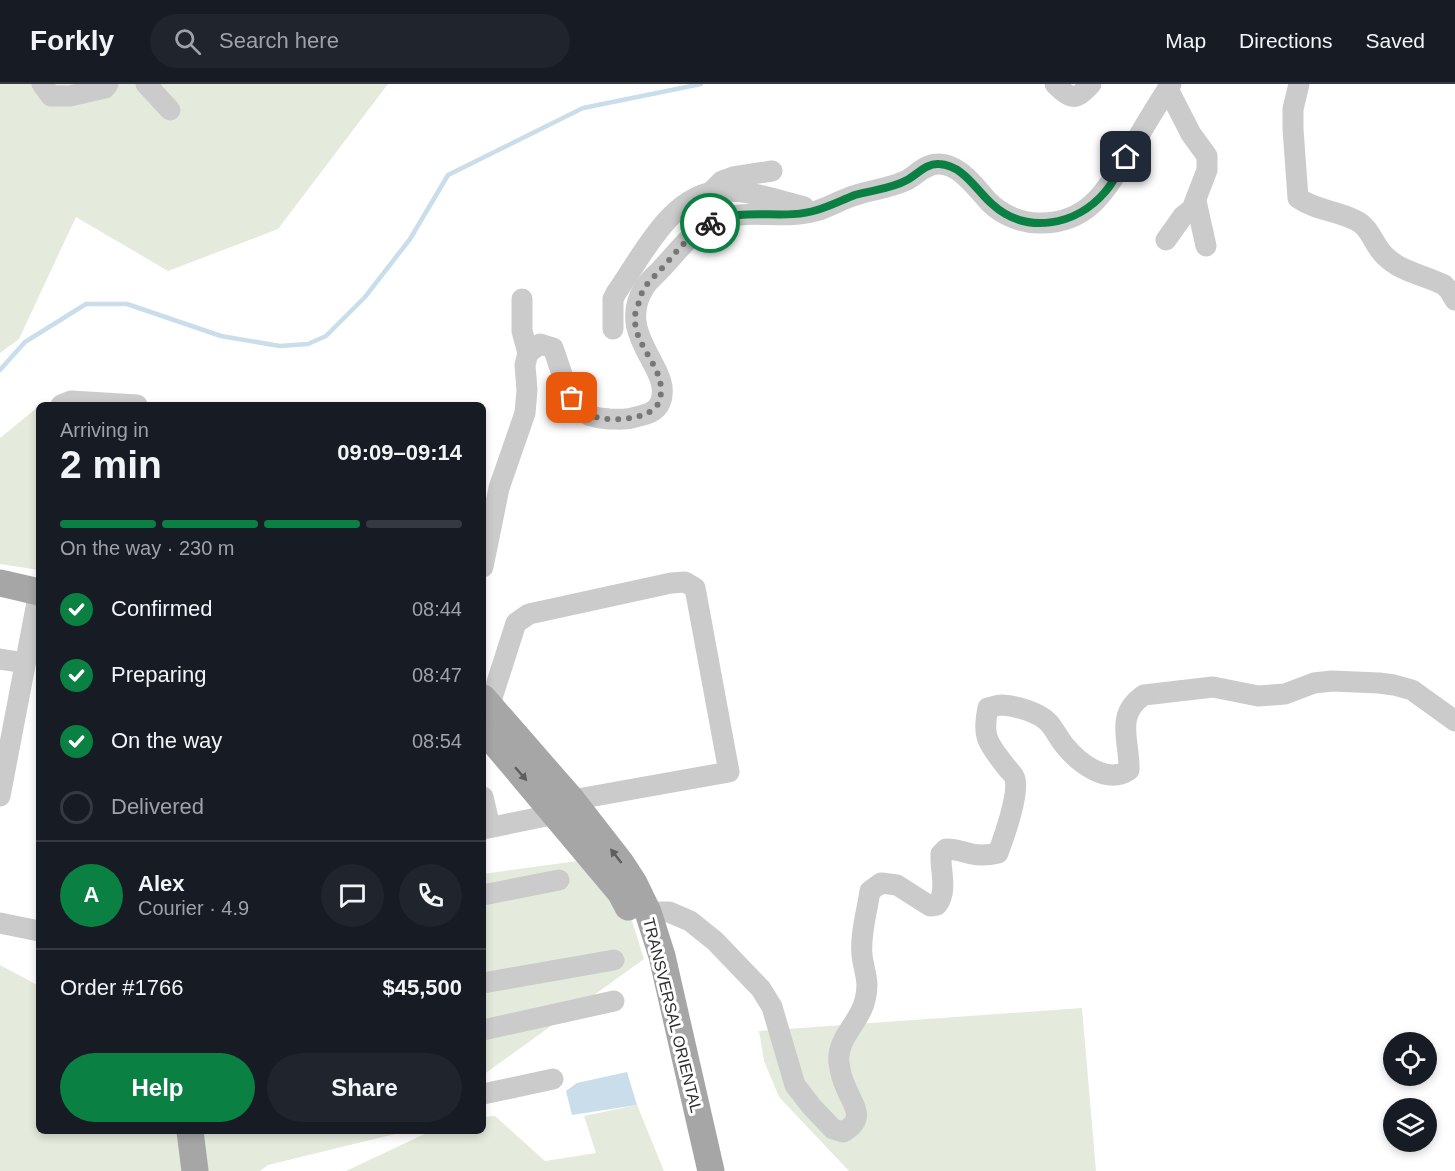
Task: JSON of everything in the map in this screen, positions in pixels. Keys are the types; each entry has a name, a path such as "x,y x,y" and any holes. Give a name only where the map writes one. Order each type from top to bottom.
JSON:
{"main road":[{"path":"0,568 36,573"},
{"path":"0,583 36,591"},
{"name":"TRANSVERSAL ORIENTAL","path":"486,711 535,760 621,892 634,919 646,959 692,1171"},
{"name":"TRANSVERSAL ORIENTAL","path":"564,807 621,863 648,912 662,956 711,1171"},
{"path":"190,1134 195,1171"}],"street":[{"path":"42,84 51,96 60,97 105,88 108,84"},
{"path":"147,84 170,110"},
{"path":"1055,84 1066,95 1074,97 1080,95 1092,84"},
{"path":"1299,84 1293,119 1298,198 1310,206 1356,220 1367,228 1384,255 1402,268 1444,285 1455,300"},
{"path":"1166,240 1182,216 1192,208 1207,170 1207,156 1191,134 1169,86"},
{"path":"528,353 540,344 553,348 572,398 584,414 596,418 628,419 652,412 660,402 662,389 655,368 641,343 635,323 636,311 643,290 651,279 689,237 704,226 721,218 735,215 797,214 816,211 857,195 909,180 926,168 938,164 956,169 993,206 1010,217 1029,223 1042,223 1072,217 1085,211 1106,192 1169,86"},
{"path":"711,193 722,182 733,177 772,171"},
{"path":"613,329 616,293 651,240 680,207 703,194 722,191 749,194 816,211"},
{"path":"1196,201 1206,246"},
{"path":"486,536 499,488 525,413 527,390 525,365 528,353 522,331 522,299"},
{"path":"68,402 87,402"},
{"path":"486,707 516,623 529,614 671,583 685,582 695,588 729,772 564,807 486,828"},
{"path":"1,790 36,607"},
{"path":"0,658 25,663"},
{"path":"648,912 669,912 690,921 715,941 761,989 772,1007 795,1085 833,1129 843,1131 852,1127 857,1119 857,1112 844,1085 838,1062 840,1046 865,1003 868,982 862,956 862,935 870,891 881,883 897,885 930,906 937,905 941,900 943,890 941,854 946,849 955,849 973,855 998,853 1007,831 1015,791 1015,778 987,741 984,723 988,708 1001,705 1038,715 1048,723 1065,746 1090,768 1105,774 1118,775 1129,770 1125,720 1134,701 1144,695 1213,687 1258,696 1285,694 1314,682 1394,684 1412,690 1455,721"},
{"path":"486,894 558,880"},
{"path":"0,923 36,930"},
{"path":"486,982 614,960"},
{"path":"486,1029 614,1001"},
{"path":"486,1093 553,1080"}],"green space":[{"path":"0,84 388,84 278,229 168,271 76,217 19,339 0,353"},
{"path":"36,408 36,570 0,564 0,438"},
{"path":"591,859 632,921 644,959 486,1073 486,874"},
{"path":"0,965 36,984 36,1134 395,1134 268,1165 260,1171 0,1171"},
{"path":"1082,1008 1096,1171 849,1171 779,1097 764,1061 759,1031"},
{"path":"637,1105 664,1171 346,1171 425,1134 486,1134 486,1117 495,1116 545,1161 596,1153 584,1116"}],"water":[{"path":"627,1072 637,1105 572,1115 566,1091 577,1083"}],"waterway":[{"path":"0,370 25,342 86,304 127,304 221,336 280,346 308,344 326,336 365,297 410,239 448,175 583,108 701,84"}],"way so far":[{"path":"572,398 584,414 607,419 628,419 652,412 660,402 662,389 655,368 641,343 635,323 636,311 643,290 651,279 689,237 710,223"}],"route":[{"path":"710,223 735,215 781,215 816,211 857,195 909,180 916,173 938,164 956,169 972,182 993,206 1010,217 1029,223 1056,222 1085,211 1106,192 1126,157"}]}
